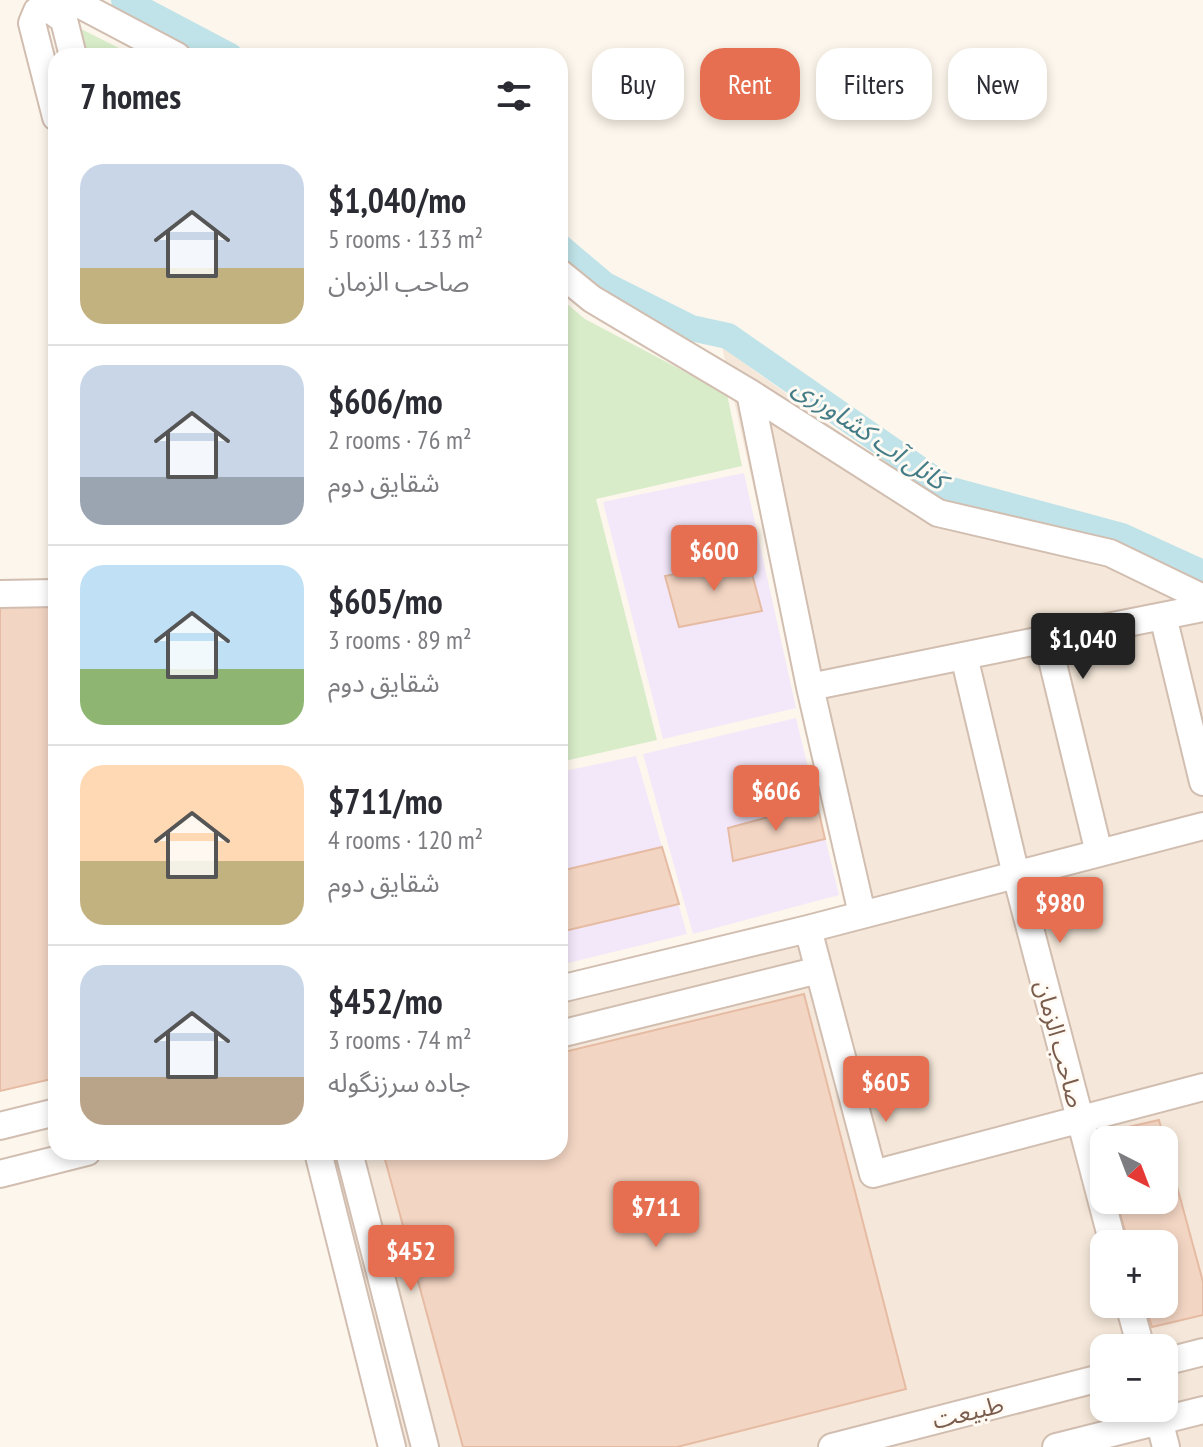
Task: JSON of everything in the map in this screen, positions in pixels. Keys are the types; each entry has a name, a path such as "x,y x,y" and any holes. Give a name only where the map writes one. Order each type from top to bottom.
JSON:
{"street":[{"path":"71,0 162,48"},
{"path":"48,86 32,23 37,11 44,5 64,20 71,48"},
{"path":"568,280 592,299 750,393 938,513 1110,553 1203,598"},
{"path":"750,393 810,687 862,914"},
{"path":"0,594 48,593"},
{"path":"810,687 1203,608"},
{"path":"1163,616 1203,782"},
{"path":"1047,639 1099,853"},
{"name":"صاحب الزمان","path":"964,656 1016,875 1109,1230"},
{"path":"568,987 808,929 1203,826"},
{"path":"808,929 873,1174 1079,1117 1203,1087"},
{"path":"568,1032 819,970"},
{"path":"0,1126 48,1114"},
{"path":"0,1174 55,1160"},
{"path":"320,1160 392,1447"},
{"path":"351,1160 425,1447"},
{"path":"1178,1358 1203,1352"},
{"name":"طبیعت","path":"832,1447 1090,1381"},
{"path":"1178,1412 1203,1410"},
{"path":"1056,1447 1133,1422"},
{"path":"1160,1422 1166,1447"}],"shaded area":[{"path":"722,347 845,436 944,499 1115,544 1203,585 1203,1447 405,1447 334,1160 568,1160 568,974 847,904"},
{"path":"744,473 796,708 663,739 603,502"},
{"path":"796,718 839,895 693,934 643,754"},
{"path":"636,756 687,934 568,963 568,770"}],"green space":[{"path":"81,29 119,48 86,48"},
{"path":"568,305 585,319 727,394 742,466 596,499 657,740 568,760"}],"building":[{"path":"748,559 762,611 679,627 665,576"},
{"path":"48,604 48,1080 0,1091 0,606"},
{"path":"817,804 825,839 733,861 728,828"},
{"path":"662,847 679,904 568,930 568,869"},
{"path":"804,994 906,1389 677,1447 463,1447 385,1160 568,1160 568,1051"},
{"path":"1159,1120 1161,1126 1133,1126"},
{"path":"1178,1190 1203,1282 1203,1315 1152,1327 1149,1318 1178,1318 1178,1230 1125,1230 1120,1214 1178,1214"}],"waterway":[{"name":"کانل آب کشاورزی","path":"124,0 215,48"},
{"name":"کانل آب کشاورزی","path":"568,254 605,285 691,328 728,336 948,489 1122,536 1203,573"}]}
